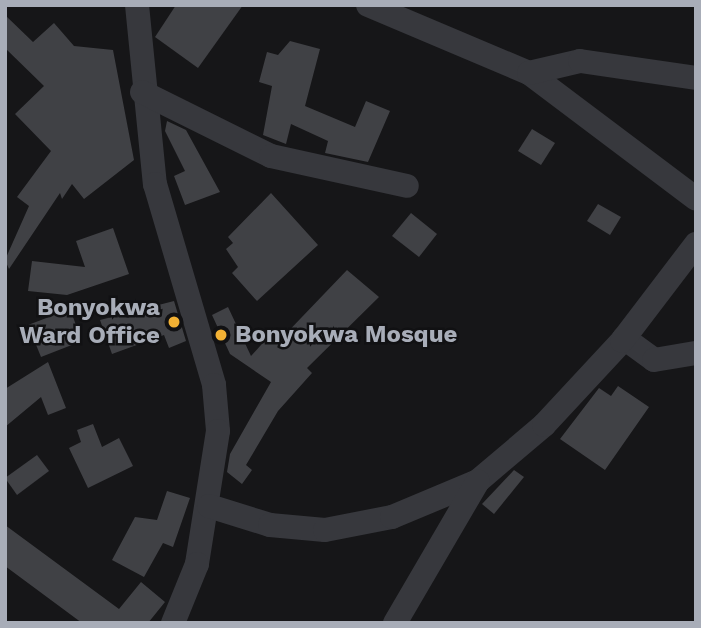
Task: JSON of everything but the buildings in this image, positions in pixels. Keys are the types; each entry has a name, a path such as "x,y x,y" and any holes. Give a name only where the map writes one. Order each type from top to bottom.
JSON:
{"street":[{"path":"137,5 142,92 155,184 214,385 218,431 209,506 197,564 173,623"},
{"path":"368,5 529,73 696,199"},
{"path":"529,73 580,61 696,78"},
{"path":"142,92 271,156 407,186"},
{"path":"209,506 270,525 325,530 392,517 478,481 544,425 624,338 696,244"},
{"path":"624,338 654,360 696,353"},
{"path":"395,623 478,481"}],"place":[{"name":"Bonyokwa Ward Office","path":"174,322"},
{"name":"Bonyokwa Mosque","path":"221,335"}]}
